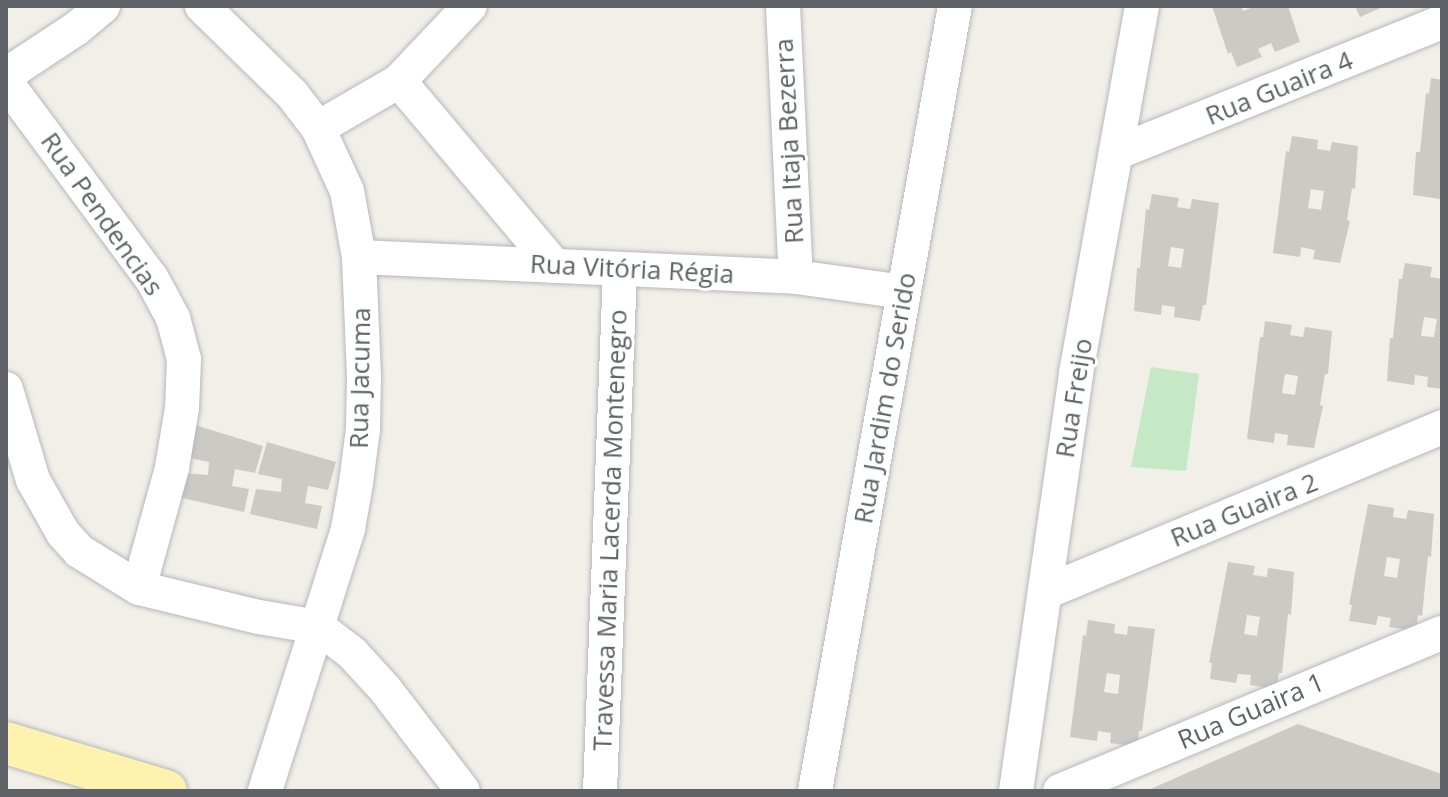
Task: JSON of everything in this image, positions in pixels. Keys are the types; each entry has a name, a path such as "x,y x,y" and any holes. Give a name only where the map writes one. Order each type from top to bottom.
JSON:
{"main road":[{"path":"6,743 166,791"},
{"path":"6,772 65,791"}],"street":[{"name":"Rua Jacuma","path":"202,6 292,94 318,128 347,191 359,257 363,429 348,529 265,791"},
{"path":"318,128 399,81 470,6"},
{"name":"Rua Itaja Bezerra","path":"783,6 796,277"},
{"name":"Rua Jardim do Serido","path":"815,791 955,6"},
{"name":"Rua Freijo","path":"1016,791 1076,373 1142,6"},
{"path":"6,75 101,7"},
{"name":"Rua Guaira 4","path":"1116,153 1442,22"},
{"path":"399,81 555,266"},
{"name":"Rua Pendencias","path":"6,82 152,279 173,318 184,359 182,408 172,468 139,588"},
{"name":"Rua Vitória Régia","path":"359,257 796,277 904,292"},
{"name":"Travessa Maria Lacerda Montenegro","path":"600,791 620,270"},
{"path":"6,389 33,480 63,533 79,551 139,588 259,617 318,627 352,653 385,689 463,791"},
{"name":"Rua Guaira 2","path":"1046,592 1442,427"},
{"name":"Rua Guaira 1","path":"1060,791 1442,633"}],"green space":[{"path":"1151,367 1199,374 1186,471 1131,467"}],"building":[{"path":"1212,6 1241,6 1243,11 1256,6 1288,6 1300,42 1275,52 1271,43 1258,49 1262,57 1237,67 1231,52 1228,54"},
{"path":"1355,6 1385,6 1360,17"},
{"path":"1431,78 1442,80 1440,199 1413,195 1416,152 1420,152 1426,93 1429,94"},
{"path":"1292,136 1318,140 1317,149 1330,151 1332,142 1358,146 1355,189 1352,188 1347,220 1350,221 1340,263 1313,259 1315,250 1301,247 1300,257 1273,253 1286,151 1289,152","holes":["1311,189 1324,191 1321,210 1308,208"]},
{"path":"1152,194 1179,198 1177,207 1190,209 1192,199 1219,203 1206,305 1203,305 1200,321 1174,317 1175,307 1162,305 1161,315 1134,311 1137,268 1140,268 1146,209 1149,210","holes":["1171,247 1184,249 1181,268 1168,266"]},
{"path":"1405,263 1432,267 1430,277 1442,279 1442,389 1427,387 1428,377 1415,375 1414,385 1387,381 1390,338 1393,338 1399,279 1402,279","holes":["1424,317 1437,319 1434,337 1421,336"]},
{"path":"1265,321 1292,325 1290,335 1303,337 1305,327 1332,331 1328,374 1325,374 1320,405 1323,406 1314,448 1287,445 1288,435 1275,433 1274,443 1247,439 1260,337 1263,337","holes":["1285,374 1298,376 1295,395 1282,393"]},
{"path":"195,425 263,446 255,473 235,469 232,486 249,489 244,512 178,497 183,473 208,475 209,462 185,457"},
{"path":"267,442 336,462 328,490 308,486 305,503 322,506 317,529 250,514 256,489 281,492 282,479 258,474"},
{"path":"1368,504 1394,508 1393,517 1406,519 1408,510 1434,514 1422,616 1418,615 1416,631 1389,627 1391,618 1378,616 1376,625 1349,621 1352,605 1349,605","holes":["1387,557 1400,559 1397,578 1384,576"]},
{"path":"1228,562 1255,566 1253,575 1267,577 1268,568 1294,572 1291,615 1288,614 1282,673 1279,673 1276,689 1250,685 1251,675 1238,674 1236,683 1210,679 1212,663 1209,663","holes":["1247,615 1260,617 1257,636 1244,634"]},
{"path":"1088,620 1115,624 1114,633 1127,635 1128,626 1155,629 1142,731 1139,731 1137,747 1110,743 1111,733 1098,731 1097,741 1070,737 1083,635 1086,636","holes":["1107,673 1120,675 1118,694 1104,692"]},
{"path":"1298,724 1442,774 1442,791 1146,791"}]}
